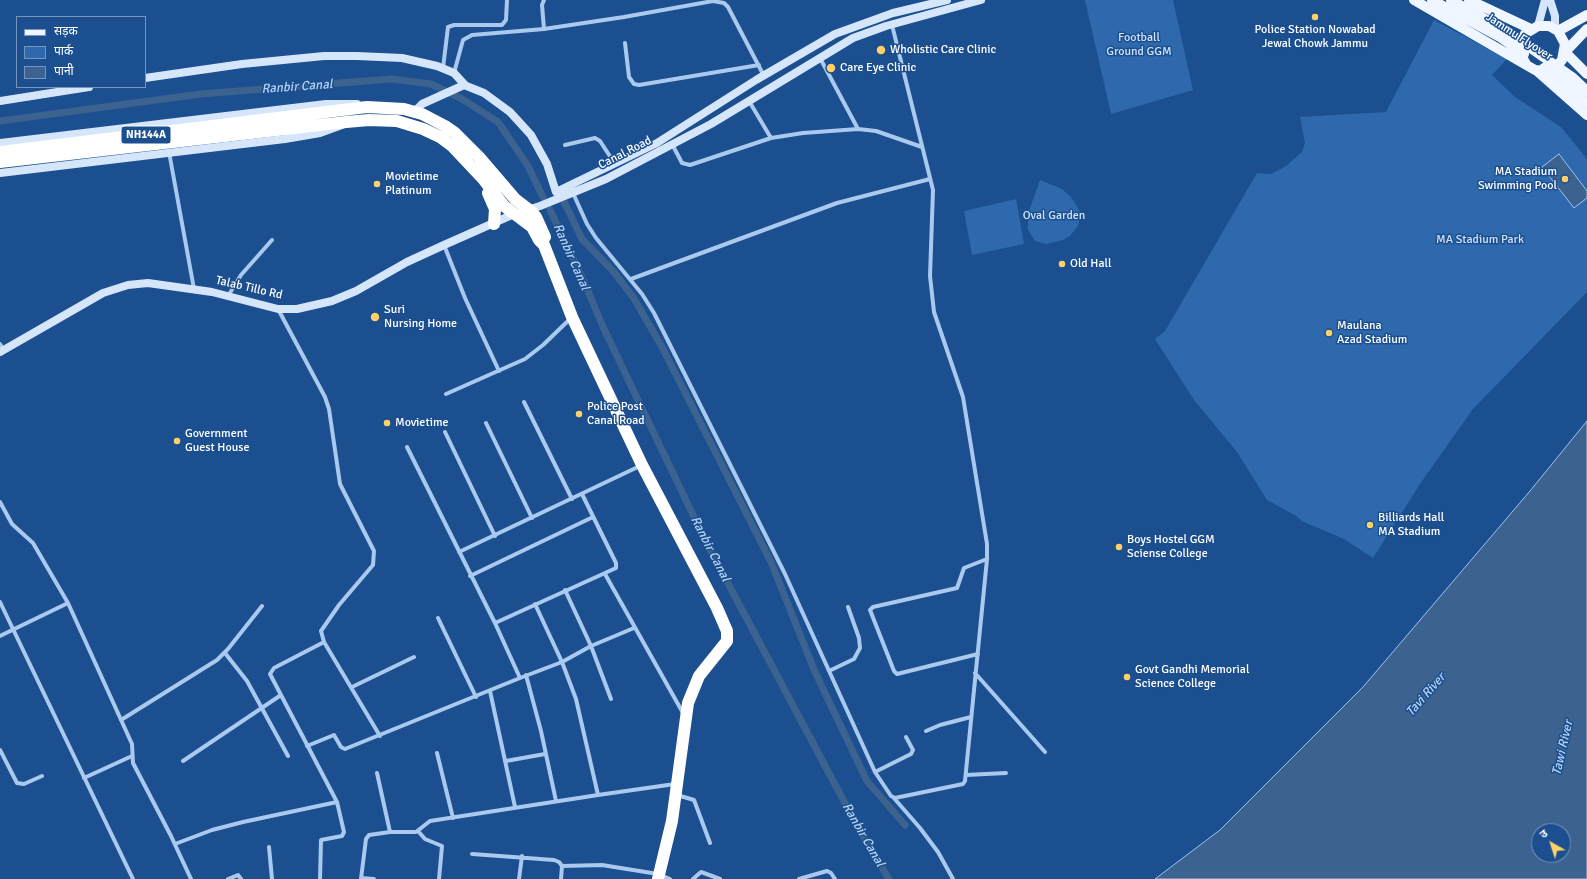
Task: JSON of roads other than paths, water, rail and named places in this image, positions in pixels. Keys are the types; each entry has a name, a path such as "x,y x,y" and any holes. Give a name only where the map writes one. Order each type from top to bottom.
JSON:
{"highway":[{"name":"NH144A","path":"0,162 291,123 367,107 404,109 415,112 445,126 455,133 479,156 522,210 527,222 544,245 572,317 642,465 717,608 727,631 727,641 699,676 688,703 679,792 658,876"},
{"name":"NH144A","path":"0,152 291,123 385,120 397,121 423,129 440,137 452,146 482,178 504,206 522,210"},
{"path":"482,178 495,209 494,224"}],"main road":[{"name":"Canal Road","path":"465,85 484,93 521,122 542,153 556,192 657,143 764,76 844,30 928,2 947,0"},
{"name":"Canal Road","path":"522,210 606,179 711,124 853,38 892,25 981,0"},
{"path":"1414,0 1536,70 1587,114"},
{"name":"Jammu Flyover","path":"1432,0 1500,37 1566,84 1587,103"},
{"name":"Jammu Flyover","path":"1451,0 1505,30 1572,77 1587,91"},
{"path":"1469,0 1535,27 1549,26 1556,30 1566,44 1562,60 1555,68 1546,71 1536,70"},
{"path":"1526,64 1520,49 1523,38 1535,27 1545,0"},
{"path":"1550,0 1555,16 1556,30"},
{"path":"1556,30 1587,15"},
{"path":"1565,52 1587,29"},
{"path":"1565,52 1587,74"},
{"path":"146,78 242,64 324,56 402,58 443,68 454,73 465,85 422,104 415,112"},
{"path":"0,101 83,88"},
{"path":"0,143 326,104 349,104 367,107"},
{"path":"0,173 302,136 333,130 346,122"},
{"name":"Talab Tillo Rd","path":"1,349 103,293 128,285 148,283 194,289 278,309 298,309 315,306 356,291 408,262 522,210"}],"street":[{"path":"443,68 448,27 454,25 502,25 506,20 507,0"},
{"path":"544,0 542,5 544,29"},
{"path":"454,73 463,40 472,35 544,29 624,17 713,1 724,3 728,7 764,76"},
{"path":"892,25 930,178 934,205 930,282 934,312 963,397 987,544 987,559 965,783 893,797"},
{"path":"625,43 629,77 634,84 639,85 758,65"},
{"path":"820,58 858,129"},
{"path":"749,101 771,138"},
{"path":"672,144 682,163 690,165 771,138 804,133 858,129 876,130 922,147"},
{"path":"565,145 595,138 600,141 616,164"},
{"path":"169,152 194,289"},
{"path":"631,279 837,203 930,178"},
{"path":"573,192 587,224 596,238 631,279 654,312 785,574 875,772 893,797 920,828 938,852 953,879"},
{"path":"228,296 241,275 272,240"},
{"path":"444,245 465,298 499,370"},
{"path":"278,309 325,397 329,410 338,478 343,492 374,550 375,560 373,565 324,625 321,631 324,642 380,736"},
{"path":"446,394 534,354 572,317"},
{"path":"524,402 572,499"},
{"path":"486,423 532,518"},
{"path":"445,432 495,536"},
{"path":"407,447 495,624 520,678"},
{"path":"459,552 642,465"},
{"path":"495,624 565,590 614,570 616,563 582,494"},
{"path":"0,502 12,524 33,543 68,603 132,744 133,763 175,844 191,879"},
{"path":"470,576 592,517"},
{"path":"978,654 897,674 894,671 870,610 873,607 957,588 964,568 987,559"},
{"path":"605,574 634,628 686,717"},
{"path":"565,590 591,646 611,699"},
{"path":"0,602 133,879"},
{"path":"0,636 68,603"},
{"path":"535,604 562,662 576,699 598,795"},
{"path":"121,720 207,667 225,653 262,606"},
{"path":"828,671 854,660 860,648 859,638 848,607"},
{"path":"438,618 476,697"},
{"path":"307,746 334,735 341,747 345,749 476,697 526,675 562,662 591,646 634,628"},
{"path":"320,879 321,840 342,836 344,832 337,802 271,677 271,670 324,642"},
{"path":"225,653 247,681 288,756"},
{"path":"352,687 414,657"},
{"path":"975,673 1045,752"},
{"path":"526,675 542,731 545,754 556,801"},
{"path":"490,691 515,807"},
{"path":"183,761 280,695"},
{"path":"926,731 940,725 971,717"},
{"path":"875,772 912,754 913,750 906,737"},
{"path":"0,750 17,783 24,784 42,776"},
{"path":"437,753 453,818"},
{"path":"506,762 545,754"},
{"path":"84,778 132,756"},
{"path":"377,773 390,832"},
{"path":"966,775 1006,773"},
{"path":"374,879 361,878 366,837 390,832 418,831 428,822 598,795 679,792 694,801 710,843"},
{"path":"175,844 212,830 337,802"},
{"path":"418,831 425,839 442,846 439,879"},
{"path":"269,847 272,879"},
{"path":"472,854 522,856 554,860 559,862 562,866 561,879"},
{"path":"519,879 522,856"},
{"path":"562,866 602,865 670,879"},
{"path":"800,879 827,871 831,873 835,879"},
{"path":"693,879 701,872 720,879"},
{"path":"228,879 238,875 241,879"}],"water":[{"name":"MA Stadium Swimming Pool","path":"1559,154 1587,191 1587,198 1574,208 1542,167"},
{"path":"1587,421 1587,879 1155,879 1220,830 1363,687 1530,491"}],"waterway":[{"name":"Ranbir Canal","path":"0,121 201,94 391,79 431,84 462,99 498,122 528,166 543,197"},
{"name":"Ranbir Canal","path":"564,202 582,239 613,271 633,297 662,347 771,562 815,672 867,781 905,825"},
{"name":"Ranbir Canal","path":"550,210 582,277 604,329 706,542 855,822 889,879"}],"place":[{"name":"Police Station Nowabad Jewal Chowk Jammu","path":"1315,17"},
{"name":"Wholistic Care Clinic","path":"881,50"},
{"name":"Care Eye Clinic","path":"831,68"},
{"name":"MA Stadium Swimming Pool","path":"1565,179"},
{"name":"Movietime Platinum","path":"377,184"},
{"name":"Old Hall","path":"1062,264"},
{"name":"Suri Nursing Home","path":"375,317"},
{"name":"Maulana Azad Stadium","path":"1329,333"},
{"name":"Police Post Canal Road","path":"579,414"},
{"name":"Movietime","path":"387,423"},
{"name":"Government Guest House","path":"177,441"},
{"name":"Billiards Hall MA Stadium","path":"1370,525"},
{"name":"Boys Hostel GGM Sciense College","path":"1119,547"},
{"name":"Govt Gandhi Memorial Science College","path":"1127,677"}],"park label":[{"name":"Football Ground GGM","path":"1139,45"},
{"name":"Oval Garden","path":"1054,216"},
{"name":"MA Stadium Park","path":"1480,240"}],"water label":[{"name":"Tavi River","path":"1426,695"},
{"name":"Tawi River","path":"1563,748"}]}
